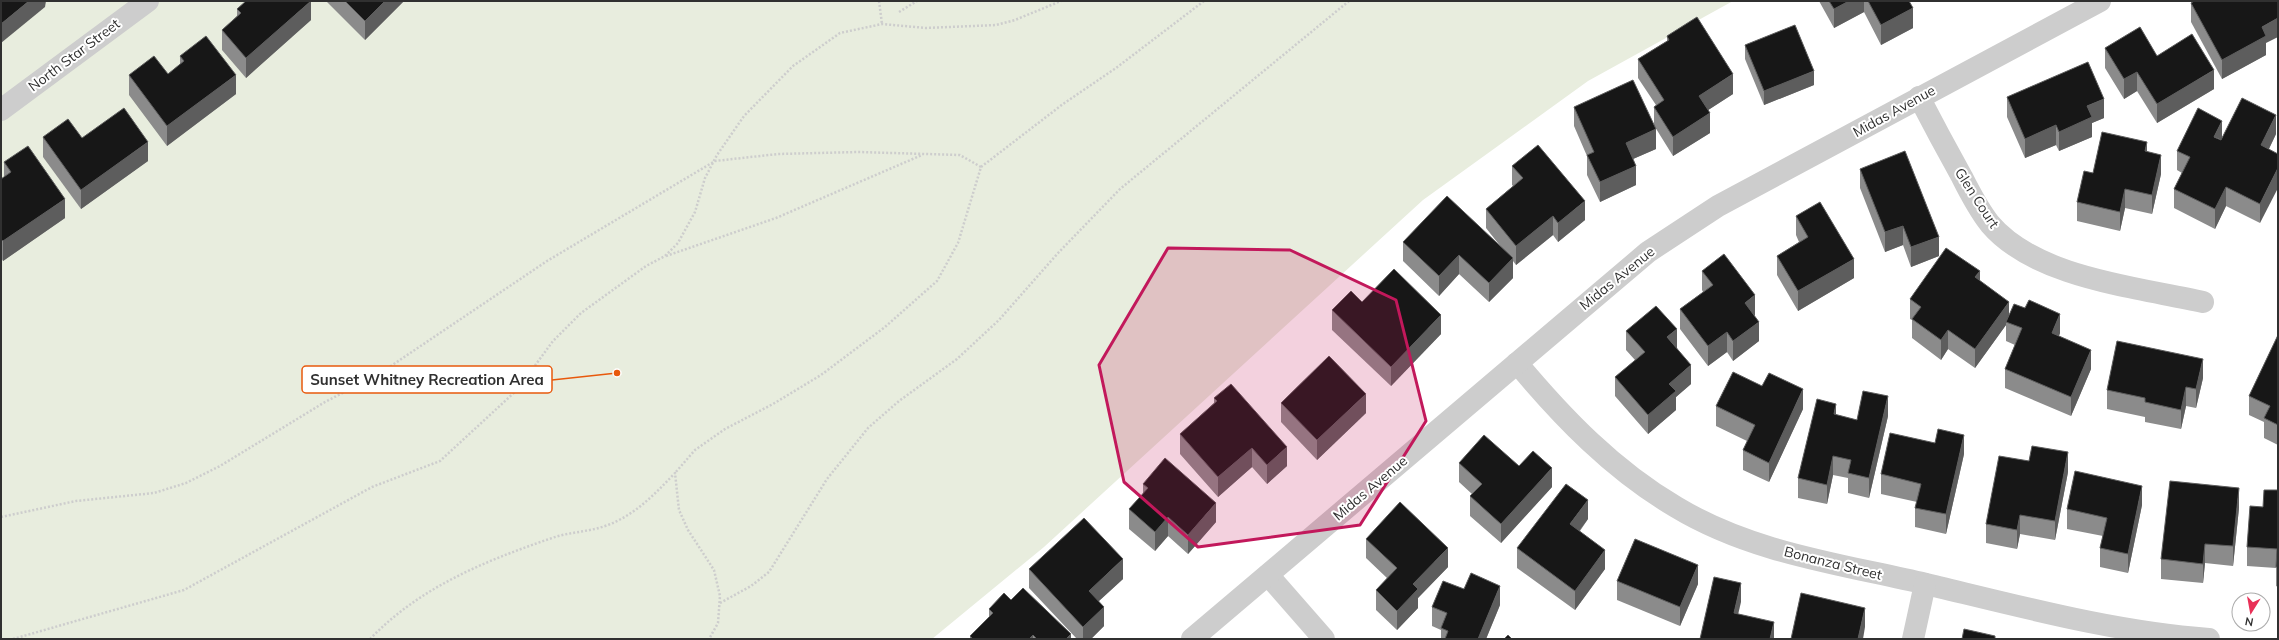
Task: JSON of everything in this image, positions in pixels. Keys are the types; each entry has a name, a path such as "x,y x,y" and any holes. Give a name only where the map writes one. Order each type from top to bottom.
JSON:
{"street":[{"name":"Midas Avenue","path":"1192,639 1642,256 1718,206 2100,1"},
{"name":"North Star Street","path":"1,110 146,2"},
{"name":"Glen Court","path":"1919,97 1973,198 1990,224 2011,244 2040,261 2071,273 2203,302"},
{"name":"Bonanza Street","path":"1517,363 1573,427 1624,472 1676,508 1726,532 1795,555 2062,616 2135,630 2209,639"},
{"path":"1268,575 1324,639"},
{"path":"1913,639 1925,584"}],"path":[{"path":"879,1 882,24"},
{"path":"899,12 917,1"},
{"path":"664,256 686,231 695,212 705,178 717,155 744,116 793,66 840,33 882,24 926,28 996,25 1016,20 1061,1"},
{"path":"370,639 421,595 458,574 554,537 604,526 623,518 647,503 695,450 725,429 773,404 821,375 885,327 937,281 958,243 981,167 1063,104 1116,68 1204,1"},
{"path":"720,602 751,586 769,572 827,479 868,428 899,402 956,359 999,320 1059,252 1120,189 1349,1"},
{"path":"1,517 76,501 154,494 193,479 220,466 325,402 379,374 547,261 715,161 778,154 858,152 960,155 981,167"},
{"path":"13,639 184,590 372,487 440,461 517,390 553,341 581,313 646,266 664,256 776,218 924,154"},
{"path":"675,473 679,510 688,530 714,570 720,602 718,623 709,639"}],"highlighted area":[{"path":"1168,248 1290,250 1396,300 1426,421 1360,525 1198,547 1124,482 1099,365"}],"shaded area":[{"path":"1,1 1733,1 1588,81 1423,200 1044,547 932,639 1,639"}],"building":[{"path":"1,1 29,1 1,24"},
{"path":"246,1 311,1 246,58 222,30 241,13 237,9"},
{"path":"345,1 385,1 365,21"},
{"path":"1829,1 1849,1 1834,9"},
{"path":"1868,1 1909,1 1913,8 1881,25"},
{"path":"2194,1 2278,1 2278,18 2262,27 2266,36 2222,60 2191,3"},
{"path":"1697,17 1733,74 1699,96 1710,113 1673,137 1654,107 1664,100 1638,59 1669,40 1667,36"},
{"path":"1795,25 1814,71 1764,91 1745,45"},
{"path":"2140,27 2157,56 2192,34 2214,70 2157,104 2137,72 2124,79 2105,48"},
{"path":"206,36 236,75 167,126 129,75 154,56 168,74 184,61 180,56"},
{"path":"2088,62 2104,99 2087,106 2092,117 2059,132 2056,125 2025,139 2007,97"},
{"path":"1633,80 1656,129 1626,143 1636,166 1600,182 1587,155 1594,152 1574,107"},
{"path":"2242,98 2276,115 2261,145 2278,154 2278,168 2260,204 2226,187 2215,209 2174,189 2190,157 2177,151 2198,108 2222,121 2214,137 2221,140"},
{"path":"124,108 148,142 81,190 43,137 68,119 82,138"},
{"path":"2102,132 2147,142 2145,151 2161,155 2152,195 2125,189 2120,212 2077,202 2084,171 2093,173"},
{"path":"1538,145 1585,201 1558,223 1553,216 1516,246 1486,209 1523,178 1512,166"},
{"path":"28,146 65,199 3,241 1,239 1,179 11,172 4,162"},
{"path":"1905,151 1939,237 1911,247 1903,226 1885,232 1860,169"},
{"path":"1447,196 1513,258 1489,283 1459,255 1439,276 1403,242"},
{"path":"1820,202 1854,259 1798,291 1777,256 1808,237 1796,216"},
{"path":"1946,248 1980,271 1975,277 2009,302 1975,349 1948,330 1941,340 1912,319 1921,307 1910,299"},
{"path":"1724,254 1755,295 1745,303 1759,322 1733,341 1727,332 1708,346 1680,309 1713,285 1702,271"},
{"path":"1394,269 1441,315 1391,367 1332,310 1351,291 1362,302"},
{"path":"2029,300 2060,314 2052,333 2091,350 2071,397 2005,369 2022,328 2006,322 2014,304 2025,308"},
{"path":"1656,306 1677,329 1667,337 1691,365 1669,384 1676,391 1648,415 1615,377 1645,352 1626,331"},
{"path":"2278,335 2278,425 2264,418 2270,406 2249,396"},
{"path":"2117,341 2203,359 2196,389 2186,387 2181,410 2145,402 2145,398 2107,390"},
{"path":"1329,356 1366,394 1317,440 1281,403"},
{"path":"1733,372 1762,386 1769,373 1803,389 1769,463 1743,450 1755,425 1716,406"},
{"path":"1231,384 1287,447 1267,465 1252,448 1218,477 1180,434 1217,401 1214,398"},
{"path":"1863,391 1888,396 1869,478 1848,473 1851,460 1833,456 1827,485 1798,478 1817,399 1836,404 1834,414 1857,420"},
{"path":"1938,429 1964,435 1946,514 1915,508 1921,484 1881,474 1890,433 1935,443"},
{"path":"1484,435 1519,466 1533,451 1552,468 1501,524 1470,496 1482,484 1459,463"},
{"path":"2032,446 2068,452 2055,521 2020,515 2017,530 1986,524 1999,456 2029,461"},
{"path":"1165,458 1216,503 1188,535 1168,517 1155,532 1129,509 1148,488 1143,484"},
{"path":"2075,471 2142,486 2128,554 2100,548 2107,518 2067,509"},
{"path":"2170,481 2239,488 2233,546 2205,544 2203,564 2161,559"},
{"path":"1566,484 1588,500 1570,524 1605,550 1575,591 1517,548"},
{"path":"2264,490 2278,490 2278,567 2276,567 2277,549 2247,547 2250,506 2263,507"},
{"path":"1400,502 1448,548 1413,584 1418,589 1397,611 1376,590 1397,568 1366,539"},
{"path":"1084,518 1123,559 1089,591 1104,607 1083,627 1029,569"},
{"path":"1635,539 1698,565 1680,607 1617,581"},
{"path":"1471,573 1500,586 1478,639 1445,639 1448,631 1441,628 1447,613 1432,607 1443,581 1464,589"},
{"path":"1714,577 1741,583 1734,613 1774,622 1770,639 1700,639"},
{"path":"1023,588 1071,634 1066,639 1037,639 1033,635 1029,639 973,639 970,636 993,613 989,609 1004,593 1011,600"},
{"path":"1801,593 1865,608 1858,639 1791,639"},
{"path":"1964,629 1995,636 1995,639 1962,639"},
{"path":"1508,635 1512,639 1504,639"}],"place":[{"name":"Sunset Whitney Recreation Area","path":"617,373"}]}
